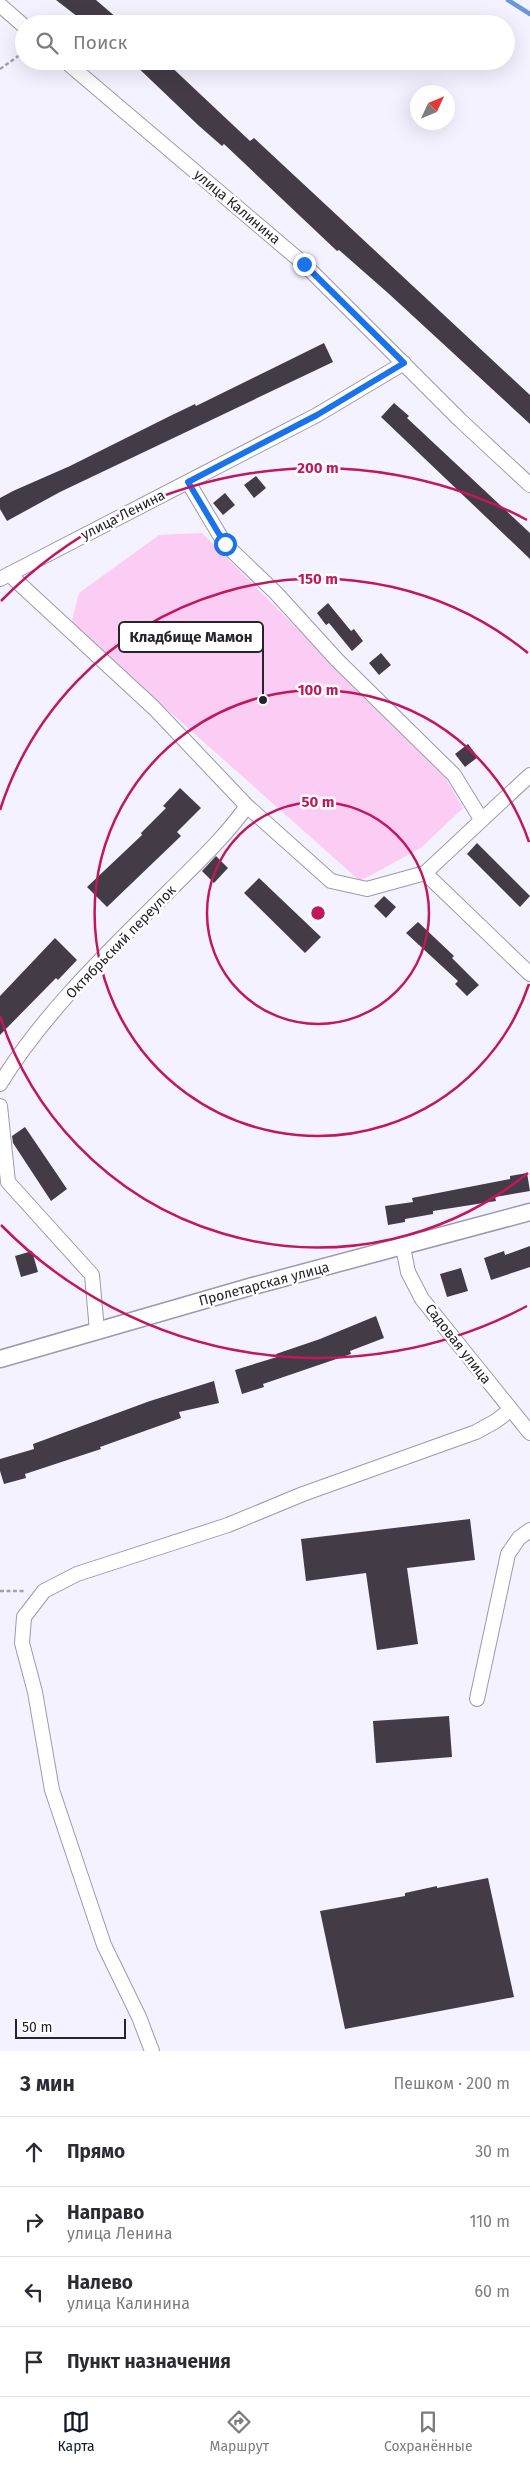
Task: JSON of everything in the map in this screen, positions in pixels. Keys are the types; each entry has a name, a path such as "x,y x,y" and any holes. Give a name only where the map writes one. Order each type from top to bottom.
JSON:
{"street":[{"path":"0,5 15,18"},
{"name":"улица Калинина","path":"77,70 304,264 460,420 530,485"},
{"name":"улица Ленина","path":"5,576 317,415 404,363"},
{"path":"188,482 225,544 276,593 337,660 454,775 481,819"},
{"path":"5,576 154,708 247,806 331,880 367,889 425,873 530,775"},
{"name":"Октябрьский переулок","path":"0,1084 36,1032 119,942 230,830 247,806"},
{"path":"425,873 530,974"},
{"path":"0,1106 8,1182 92,1275 97,1332"},
{"name":"Пролетарская улица","path":"0,1359 254,1286 530,1212"},
{"name":"Садовая улица","path":"402,1247 408,1272 422,1299 530,1433"},
{"path":"152,2051 140,2017 104,1945 52,1790 35,1692 22,1643 24,1617 44,1591 77,1574 228,1525 303,1494 476,1432 496,1421 510,1410"},
{"path":"477,1699 508,1554 519,1538 530,1530"}],"path":[{"path":"0,69 15,58"},
{"path":"0,1591 44,1591"}],"shaded area":[{"path":"202,533 445,777 463,808 421,848 360,881 71,624 79,593 159,535"}],"building":[{"path":"56,0 96,0 114,15 75,15"},
{"path":"140,70 175,70 250,141 254,138 530,395 530,424 388,293 339,250 337,251 224,144 222,146"},
{"path":"324,343 333,362 60,492 7,521 0,509 0,498 13,491 70,466"},
{"path":"394,403 409,416 407,418 530,533 530,559 381,417"},
{"path":"256,476 266,488 254,498 244,485"},
{"path":"225,493 235,505 223,515 213,503"},
{"path":"328,603 351,631 354,629 363,641 352,651 329,623 326,625 317,613"},
{"path":"381,653 391,665 379,675 369,663"},
{"path":"468,744 478,757 465,767 455,754"},
{"path":"180,788 201,808 177,832 181,836 107,907 87,887 142,835 141,833 166,808 163,806"},
{"path":"477,843 530,896 520,907 467,854"},
{"path":"216,856 228,868 214,883 202,871"},
{"path":"259,878 321,937 305,953 244,893"},
{"path":"384,896 396,907 386,918 374,906"},
{"path":"418,922 454,956 452,958 479,985 467,996 455,984 458,981 406,933"},
{"path":"55,938 77,960 58,980 56,978 0,1035 0,996"},
{"path":"25,1127 67,1189 51,1201 13,1143 12,1136"},
{"path":"527,1173 530,1191 495,1197 496,1201 433,1211 433,1214 405,1219 405,1222 388,1225 385,1206 413,1202 412,1198 510,1179 510,1176"},
{"path":"530,1246 530,1267 491,1280 484,1258 504,1251 505,1255"},
{"path":"32,1251 38,1272 21,1277 15,1256"},
{"path":"461,1268 468,1291 447,1297 440,1274"},
{"path":"376,1316 384,1338 350,1351 351,1354 263,1384 264,1387 242,1394 235,1370 277,1357 276,1354 320,1339"},
{"path":"214,1381 219,1403 179,1412 181,1418 100,1447 101,1449 25,1474 26,1478 4,1484 0,1471 0,1459 34,1449 33,1444 150,1401"},
{"path":"470,1519 475,1560 407,1568 418,1644 377,1650 366,1573 306,1581 301,1539"},
{"path":"449,1716 452,1757 376,1763 373,1721"},
{"path":"488,1878 514,1997 345,2029 320,1911 405,1896 405,1893 437,1886 437,1888"}],"waterway":[{"path":"508,0 530,14"}],"place":[{"name":"Кладбище Мамон","path":"263,700"}],"route":[{"path":"225,544 201,500 188,482 317,415 404,363 304,264"}]}
